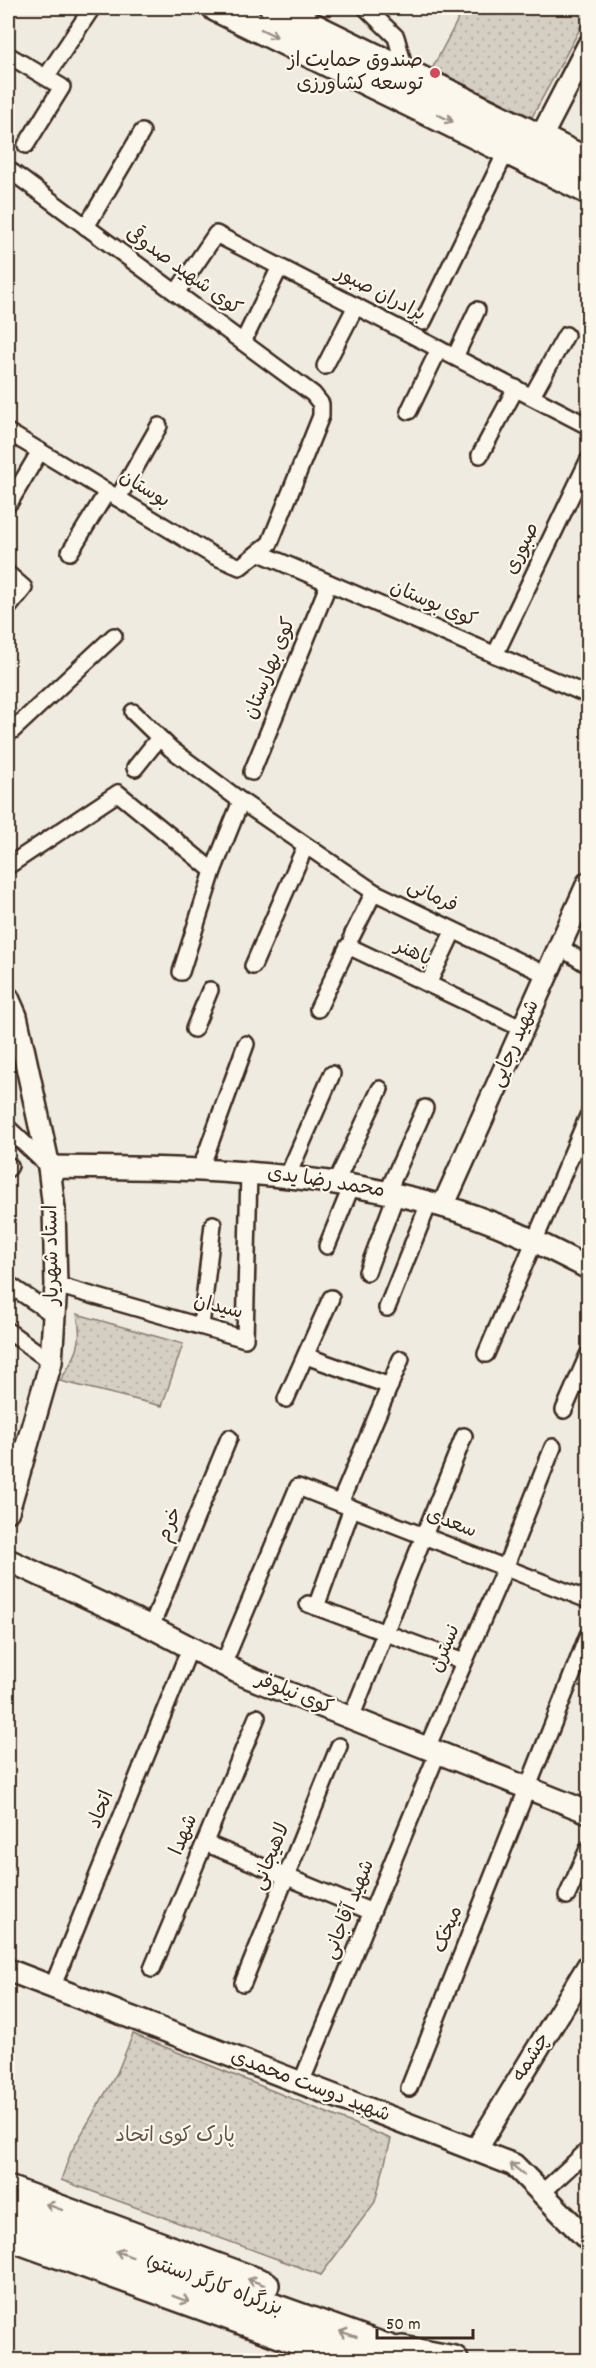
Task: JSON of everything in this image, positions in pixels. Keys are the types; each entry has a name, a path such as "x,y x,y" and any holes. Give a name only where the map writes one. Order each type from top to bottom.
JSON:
{"highway":[{"path":"217,8 508,148 588,190"},
{"path":"274,8 588,162"},
{"path":"8,2190 273,2288 301,2318"},
{"name":"بزرگراه کارگر (سنتو)","path":"8,2213 420,2361"},
{"name":"بزرگراه کارگر (سنتو)","path":"8,2236 352,2361"},
{"path":"388,2348 454,2361"}],"main road":[{"path":"541,137 588,46"},
{"name":"شهید رجایی","path":"436,1204 523,1029 588,882"},
{"name":"استاد شهریار","path":"8,998 16,1016 49,1167 54,1209 56,1285 51,1362 8,1511"},
{"name":"محمد رضا یدی","path":"49,1167 201,1168 288,1175 344,1183 436,1204 533,1240 588,1269"},
{"name":"کوی نیلوفر","path":"8,1560 151,1627 223,1665 588,1812"},
{"name":"چشمه","path":"476,2150 588,1966"},
{"name":"شهید دوست محمدی","path":"8,1970 514,2165 588,2240"}],"street":[{"path":"46,77 92,8"},
{"path":"366,8 396,38 406,73"},
{"path":"8,55 62,87 26,145"},
{"path":"86,227 142,132"},
{"path":"423,322 508,148"},
{"name":"کوی شهید صدوقی","path":"8,169 313,394 321,404 321,416 270,543 260,553"},
{"name":"برادران صبور","path":"176,293 216,234 588,426"},
{"path":"243,342 280,267"},
{"path":"325,366 356,306"},
{"path":"455,357 477,310"},
{"path":"532,396 566,335"},
{"path":"409,411 439,349"},
{"path":"480,455 516,388"},
{"path":"70,552 113,495 159,426"},
{"name":"بوستان","path":"8,432 212,555 240,567 260,553"},
{"path":"10,502 40,451"},
{"name":"صبوری","path":"495,655 588,460"},
{"name":"کوی بوستان","path":"260,553 588,695"},
{"path":"8,574 24,588 8,608"},
{"name":"کوی بهارستان","path":"252,772 329,583"},
{"path":"10,728 114,636"},
{"name":"فرمانی","path":"133,712 159,738 241,801 305,847 374,892 547,975"},
{"path":"135,768 159,738"},
{"path":"8,866 118,793 213,871"},
{"path":"181,972 213,871 241,801"},
{"path":"253,966 305,847"},
{"path":"352,936 374,892"},
{"path":"428,984 450,938"},
{"name":"باهنر","path":"318,1009 348,946 523,1029"},
{"path":"560,947 588,965"},
{"path":"194,1029 210,990"},
{"path":"201,1168 246,1044"},
{"path":"288,1175 332,1074"},
{"path":"327,1246 344,1183 380,1089"},
{"path":"367,1272 391,1194 425,1108"},
{"path":"486,1354 588,1116"},
{"path":"8,1128 49,1167"},
{"name":"سیدان","path":"56,1285 245,1339 249,1172"},
{"path":"387,1308 436,1204"},
{"path":"201,1326 213,1224"},
{"path":"8,1284 54,1315"},
{"path":"286,1399 331,1298"},
{"path":"8,1331 51,1362"},
{"path":"564,1410 588,1355"},
{"path":"306,1356 390,1386"},
{"path":"401,1359 312,1605 464,1662"},
{"path":"351,1718 464,1436"},
{"name":"خرم","path":"151,1627 229,1438"},
{"name":"نسترن","path":"432,1750 464,1662 505,1568 552,1447"},
{"name":"سعدی","path":"223,1665 298,1487 588,1600"},
{"name":"میخک","path":"409,2088 588,1635"},
{"name":"اتحاد","path":"52,1988 190,1648"},
{"name":"شهدا","path":"152,1969 257,1717"},
{"name":"لاهیجانی","path":"243,1983 339,1746"},
{"name":"شهید آقاجانی","path":"301,2083 372,1912 432,1750"},
{"path":"205,1843 372,1912"},
{"path":"567,1896 588,1849"},
{"path":"542,2193 588,2150"}],"green space":[{"path":"464,8 588,8 588,14 532,117 432,69"},
{"path":"77,1314 183,1344 162,1406 60,1381 79,1342"},
{"name":"پارک کوی اتحاد","path":"133,2034 391,2139 375,2202 321,2275 61,2180 71,2152 117,2073"}],"place":[{"name":"صندوق حمایت از توسعه کشاورزی","path":"435,73"}]}
